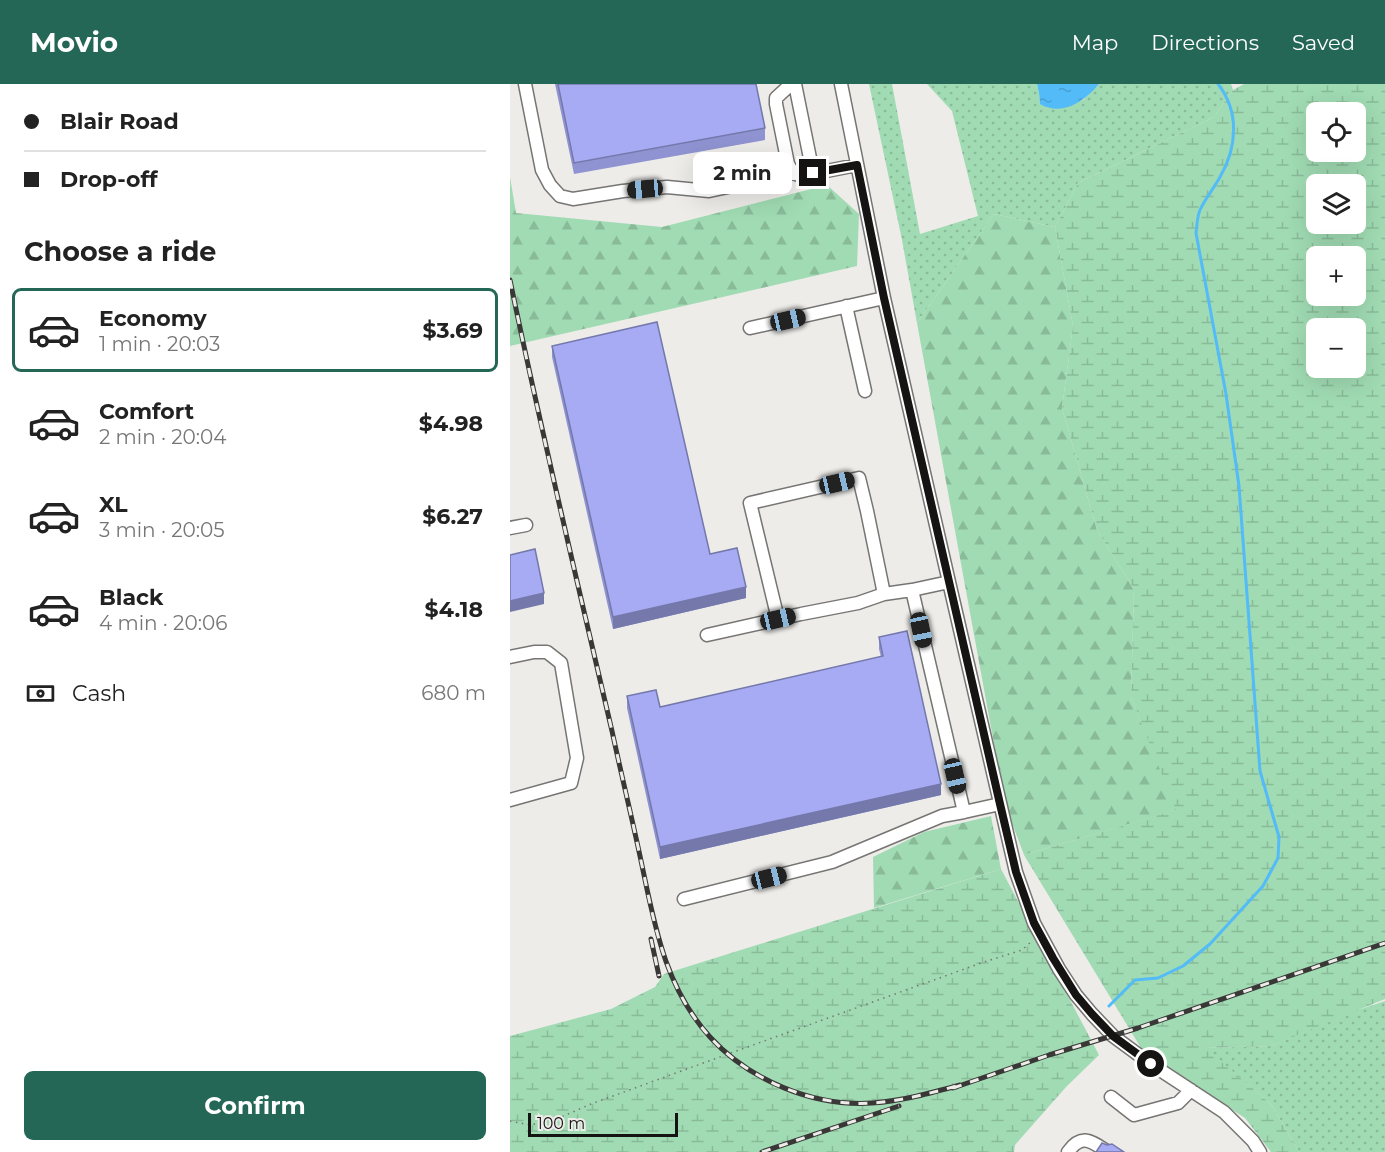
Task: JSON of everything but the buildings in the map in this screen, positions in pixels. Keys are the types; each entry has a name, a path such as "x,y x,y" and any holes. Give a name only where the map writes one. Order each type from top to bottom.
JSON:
{"street":[{"path":"525,84 542,170 550,185 560,196 573,199 667,187 709,191 793,173 801,176 857,165"},
{"path":"793,173 788,164 776,104 776,98 793,84 813,173"},
{"path":"840,84 884,298 1000,804 1016,872 1034,923 1076,995 1099,1022 1113,1036 1224,1112 1260,1152"},
{"path":"750,328 884,298"},
{"path":"846,306 865,391"},
{"path":"778,619 750,503 858,478 884,594"},
{"path":"510,528 526,525"},
{"path":"707,635 858,603 884,594 949,582"},
{"path":"912,590 963,812"},
{"path":"510,657 547,651 561,663 577,758 571,783 510,800"},
{"path":"684,899 832,862 942,816 1000,804"},
{"path":"1111,1097 1134,1115 1178,1103 1191,1090"},
{"path":"1068,1152 1080,1141 1090,1140 1108,1152"}],"path":[{"path":"510,1121 530,1125 552,1121 591,1104 728,1054 1022,950 1039,932"}],"green space":[{"path":"869,84 892,84 920,234 978,216 952,111 927,84 1037,84 1040,104 1083,100 1099,84 1231,84 1233,90 1214,117 1078,183 1055,227 994,214 917,323"},
{"path":"1244,84 1385,84 1385,999 1271,1046 1205,1048 1271,1104 1299,1152 1271,1152 1245,1118 1144,1053 1024,855 1176,810 1131,697 1134,589 1097,530 1062,408 1073,326 1055,227 1078,183 1214,117 1233,90"},
{"path":"510,177 516,213 662,227 827,185 859,214 857,266 510,346"},
{"path":"994,214 1055,227 1073,326 1062,408 1097,530 1134,589 1131,697 1177,810 1024,855 1005,804 917,323"},
{"path":"991,816 1001,869 874,908 873,857 924,832"},
{"path":"1001,869 1099,1055 1066,1087 1015,1145 1014,1152 510,1152 510,1036 611,1009 655,987 664,974"},
{"path":"1385,1001 1385,1152 1299,1152 1271,1104 1204,1048 1271,1046 1349,1013"}],"water":[{"path":"1037,84 1099,84 1080,101 1057,109 1040,104"}],"waterway":[{"path":"1109,1006 1135,980 1158,978 1183,966 1210,944 1263,886 1278,858 1279,837 1260,771 1239,486 1226,394 1196,233 1200,210 1226,166 1233,142 1234,130 1230,106 1218,84"}],"railway":[{"path":"510,280 656,928 681,996 710,1037 743,1066 784,1088 805,1095 850,1103 872,1103 905,1099 960,1085"},
{"path":"651,939 659,976"},
{"path":"953,1088 1138,1028 1385,943"},
{"path":"762,1152 899,1106"}],"route":[{"path":"813,173 857,165 884,298 1000,804 1016,872 1034,923 1076,995 1113,1036 1151,1064"}]}
